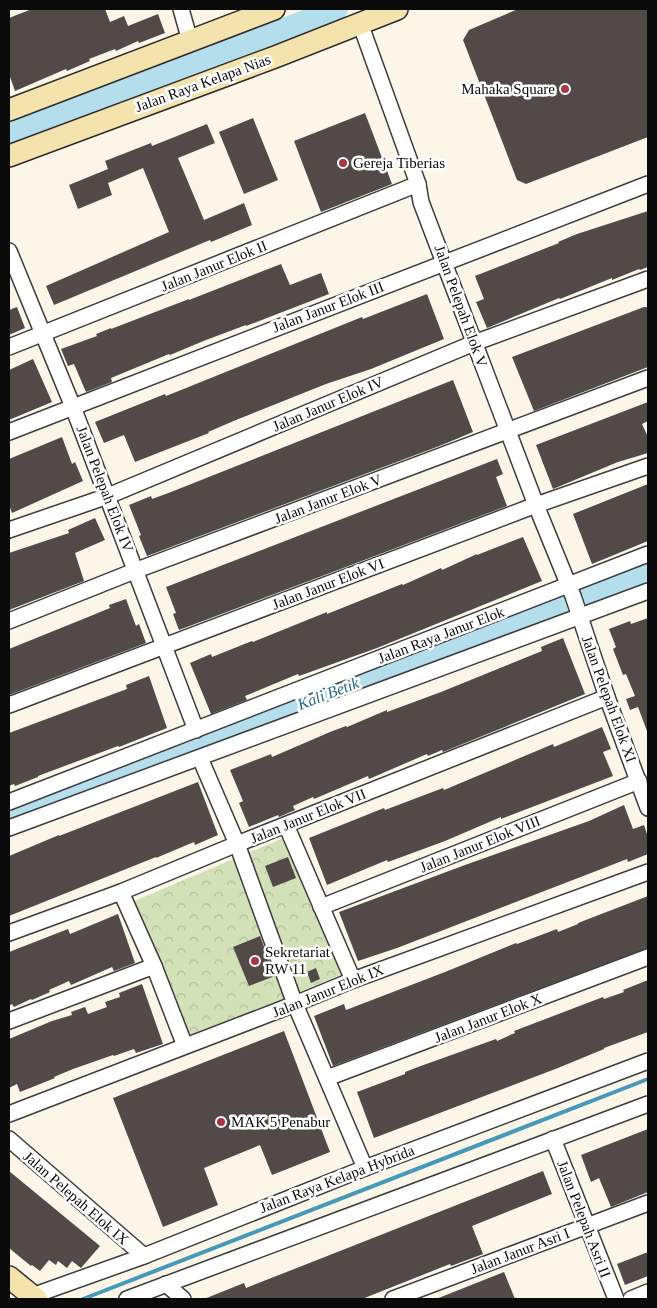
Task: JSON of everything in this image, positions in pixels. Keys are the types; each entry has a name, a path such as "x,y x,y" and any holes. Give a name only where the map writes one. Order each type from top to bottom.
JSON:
{"main road":[{"path":"9,110 190,41 245,14 274,9"},
{"name":"Jalan Raya Kelapa Nias","path":"9,156 397,9"},
{"path":"9,1277 31,1298"}],"street":[{"path":"180,9 190,41"},
{"name":"Jalan Pelepah Elok V","path":"360,23 418,184 421,202 536,505 571,591"},
{"name":"Jalan Janur Elok II","path":"9,347 418,184"},
{"name":"Jalan Janur Elok III","path":"9,432 648,184"},
{"name":"Jalan Pelepah Elok IV","path":"9,255 73,407 137,570 196,730"},
{"name":"Jalan Janur Elok IV","path":"9,530 108,496 474,343 648,279"},
{"name":"Jalan Janur Elok V","path":"9,621 137,570 648,378"},
{"name":"Jalan Janur Elok VI","path":"9,705 536,505 648,466"},
{"name":"Jalan Raya Janur Elok","path":"9,802 196,730 571,591 648,554"},
{"name":"Jalan Pelepah Elok XI","path":"571,591 607,697 648,808"},
{"name":"Jalan Raya Janur Elok","path":"9,828 648,591"},
{"name":"Jalan Janur Elok VII","path":"9,933 121,892 607,697"},
{"path":"200,758 237,844 295,1004 365,1168"},
{"name":"Jalan Janur Elok VIII","path":"321,907 639,782"},
{"path":"286,825 353,980"},
{"name":"Jalan Janur Elok IX","path":"9,1114 353,980 648,872"},
{"path":"121,892 154,966 185,1046"},
{"name":"Jalan Janur Elok X","path":"327,1078 648,957"},
{"path":"9,1021 154,966"},
{"name":"Jalan Raya Kelapa Hybrida","path":"31,1298 144,1256 365,1168 648,1061"},
{"path":"127,1299 648,1104"},
{"name":"Jalan Pelepah Asri II","path":"553,1139 616,1299"},
{"name":"Jalan Pelepah Elok IX","path":"9,1140 144,1256"},
{"name":"Jalan Janur Asri I","path":"393,1299 648,1203"},
{"path":"166,1284 183,1299"},
{"path":"631,1299 648,1292"}],"green space":[{"path":"288,836 345,973 189,1039 132,902"}],"building":[{"path":"32,9 105,9 110,22 124,16 128,26 158,14 165,33 89,59 90,61 67,71 66,69 15,91 9,74 9,18"},
{"name":"Mahaka Square","path":"518,9 648,9 648,137 526,184 517,180 463,40 469,30"},
{"name":"Gereja Tiberias","path":"365,113 392,184 321,212 294,141"},
{"path":"253,118 278,180 244,194 219,132"},
{"path":"207,124 215,143 178,158 204,220 244,203 252,225 211,242 210,240 54,305 46,286 169,232 143,168 108,183 112,195 78,209 69,185 108,169 105,161 151,143 152,146"},
{"path":"648,211 648,267 559,298 487,328 476,302 484,299 475,276 577,234"},
{"path":"281,264 290,285 321,273 329,294 169,354 111,378 112,382 86,392 74,364 68,366 61,349 97,336 96,334 111,328"},
{"path":"427,294 444,339 371,369 326,384 135,462 124,435 104,443 95,422 165,394 166,396 362,317 363,319"},
{"path":"17,307 25,328 9,335 9,310"},
{"path":"648,307 648,367 534,411 512,357"},
{"path":"33,359 52,402 9,420 9,370"},
{"path":"453,380 473,432 147,556 129,505 151,496 152,499 171,492"},
{"path":"648,402 648,421 642,424 648,437 648,453 618,462 553,489 536,445"},
{"path":"62,437 72,464 75,462 83,481 12,513 9,505 9,459"},
{"path":"497,459 503,474 496,477 507,506 179,630 173,614 176,613 166,587"},
{"path":"648,484 648,541 592,564 573,514"},
{"path":"95,518 105,540 75,553 84,581 9,610 9,553 69,533 68,530"},
{"path":"523,537 542,581 377,648 299,676 298,674 245,696 247,700 211,714 190,663 211,654 212,657 253,642 327,612 327,614"},
{"path":"126,599 136,626 139,624 146,643 9,695 9,649 110,608 109,605"},
{"path":"648,618 647,731 638,707 630,710 626,699 635,696 626,674 623,675 613,649 616,647 609,629 630,621 631,624"},
{"path":"563,638 585,694 443,752 442,750 428,756 427,754 369,779 368,776 314,799 313,797 293,806 295,810 249,827 239,803 243,801 230,770 271,754 272,757 387,710 387,712 441,692 542,651 541,647"},
{"path":"149,676 167,728 15,786 14,784 9,786 9,733 127,689 126,685"},
{"path":"602,727 611,749 603,752 613,776 501,819 501,817 445,841 388,862 387,860 327,885 309,838 384,808 385,810 443,788 444,790 553,744 554,747"},
{"path":"198,782 218,835 195,845 194,842 9,916 9,856"},
{"path":"624,805 633,829 644,825 648,837 648,854 628,862 627,859 397,948 358,961 339,912 589,821"},
{"path":"288,857 296,878 273,887 265,866"},
{"path":"648,896 648,948 333,1066 314,1016 344,1004 346,1010 516,943 557,929 558,932"},
{"path":"118,914 135,963 114,971 112,967 71,985 69,981 32,1000 14,1007 12,1004 9,1006 9,952 68,929 70,934"},
{"name":"Sekretariat RW 11","path":"260,936 275,976 249,986 233,947"},
{"path":"316,968 320,979 311,983 307,972"},
{"path":"648,980 648,1032 374,1138 357,1092 405,1074 405,1072 418,1067 496,1039 497,1041 515,1033 514,1031 603,997 604,999 624,992 623,990"},
{"path":"142,984 163,1044 136,1053 134,1049 113,1055 73,1069 20,1092 17,1084 9,1088 9,1039 52,1021 72,1015 71,1012 85,1007 88,1014 107,1007 105,1002 120,997 119,993"},
{"name":"MAK 5 Penabur","path":"284,1031 330,1152 272,1175 260,1145 204,1168 218,1205 163,1227 113,1098"},
{"path":"648,1129 648,1192 611,1207 599,1178 591,1182 581,1155"},
{"path":"9,1171 100,1246 81,1268 72,1261 67,1268 58,1261 56,1265 49,1260 40,1271 9,1248"},
{"path":"543,1171 552,1194 472,1226 483,1254 451,1266 450,1264 362,1299 204,1299 244,1283 246,1288"},
{"path":"648,1252 648,1276 625,1285 617,1264"},
{"path":"504,1272 515,1299 436,1299"}],"waterway":[{"path":"9,132 337,9"},
{"name":"Kali Betik","path":"9,817 648,570"},
{"path":"83,1299 648,1079"}],"place":[{"name":"Mahaka Square","path":"565,89"},
{"name":"Gereja Tiberias","path":"343,163"},
{"name":"Sekretariat RW 11","path":"255,961"},
{"name":"MAK 5 Penabur","path":"221,1122"}]}
